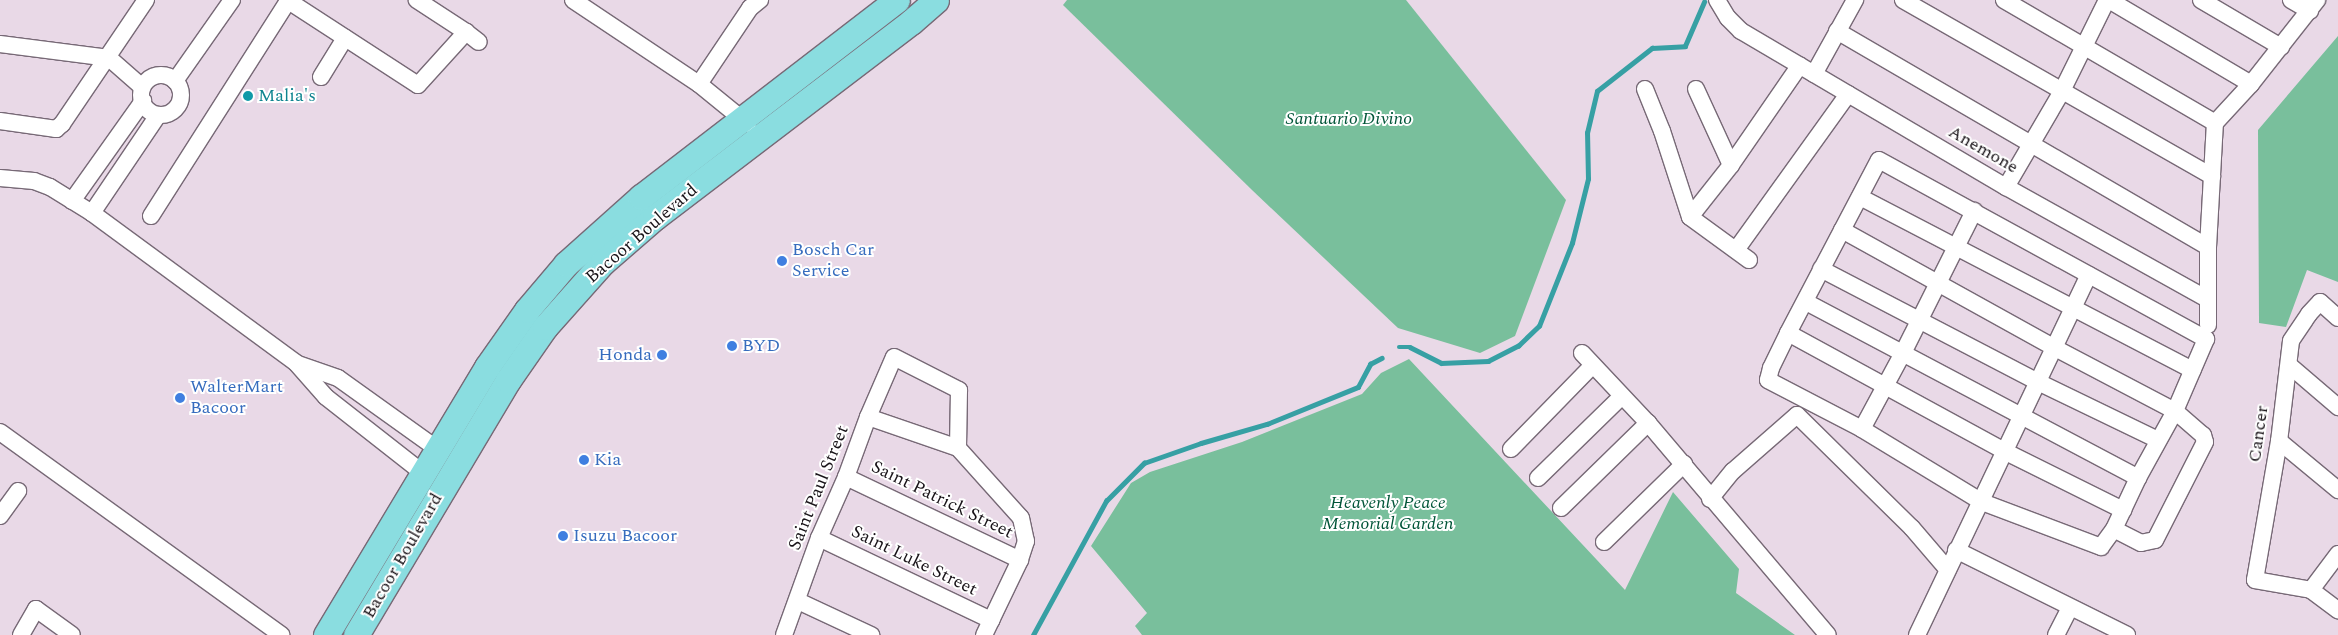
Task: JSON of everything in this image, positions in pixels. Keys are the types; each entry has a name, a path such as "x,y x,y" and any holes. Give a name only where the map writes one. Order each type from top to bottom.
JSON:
{"main road":[{"name":"Bacoor Boulevard","path":"356,635 484,418 545,327 611,256 897,0"},
{"name":"Bacoor Boulevard","path":"326,635 487,367 527,310 566,264 641,197 752,128 911,22 936,0"}],"street":[{"path":"0,121 56,129 62,124 109,58 144,0"},
{"path":"175,81 232,0"},
{"path":"151,216 288,0 418,85 472,37 417,0"},
{"path":"573,0 700,84 752,128"},
{"name":"Anemone","path":"1717,0 1728,18 1741,31 2006,187 2207,299"},
{"path":"1690,217 1807,70 1837,30 1855,0"},
{"path":"1903,0 2212,176"},
{"path":"2004,0 2214,123"},
{"path":"2006,187 2062,91 2108,0 2251,84"},
{"path":"2201,0 2281,47"},
{"path":"2208,325 2208,247 2214,123 2251,84 2314,6 2291,0"},
{"path":"700,84 749,3"},
{"path":"1837,30 2208,247"},
{"path":"321,77 345,38"},
{"path":"0,44 109,58 142,94 150,112 158,115 169,113 178,104 180,92 175,81 164,75 158,75 146,82 142,94 72,201"},
{"path":"1644,89 1662,131 1690,217 1749,260"},
{"path":"1696,89 1731,165"},
{"path":"1736,250 1848,94"},
{"path":"92,213 158,115"},
{"path":"1879,160 2206,338 2175,411 2158,440 2105,544 2098,547 1982,502 1862,429 1768,380 1771,368 1788,333 1860,197 1879,160"},
{"path":"0,178 34,181 50,187 92,213 296,363 326,397 423,473"},
{"path":"1860,197 2193,370"},
{"path":"1862,429 1903,353 1974,211"},
{"path":"1842,230 2055,348 2175,411 2197,429 2205,442 2155,540 2141,543 2114,529"},
{"path":"1821,270 1920,319 2038,382 2158,440"},
{"path":"1917,635 2089,275"},
{"path":"1806,302 2138,478"},
{"name":"Cancer","path":"2311,590 2255,580 2279,441 2291,341 2309,314 2320,302 2338,318"},
{"path":"1788,333 2006,452 2123,510"},
{"name":"Saint Paul Street","path":"784,635 798,601 819,538 846,477 868,416 894,357 959,390 958,448"},
{"path":"1511,449 1588,359 1684,464 1710,499 1828,635"},
{"path":"296,363 338,378 437,450"},
{"path":"2289,365 2338,408"},
{"path":"347,412 360,395"},
{"path":"1538,478 1622,396"},
{"path":"1710,499 1733,471 1797,415 1912,528 1948,570"},
{"path":"868,416 958,448 1021,518 1026,541 1020,560 984,635"},
{"path":"1561,508 1648,423"},
{"path":"0,432 140,535 281,635"},
{"path":"2279,441 2338,490"},
{"path":"1604,542 1684,464"},
{"name":"Saint Patrick Street","path":"846,477 1020,560"},
{"path":"0,516 18,491"},
{"name":"Saint Luke Street","path":"819,538 991,620"},
{"path":"1956,550 2127,635"},
{"path":"2338,554 2311,590 2338,610"},
{"path":"798,601 871,635"},
{"path":"2056,635 2070,608"},
{"path":"21,635 36,609 72,635"}],"green space":[{"name":"Santuario Divino","path":"1067,0 1406,0 1566,200 1515,336 1480,353 1398,328 1252,190 1063,5"},
{"path":"2338,36 2338,282 2307,270 2286,327 2259,323 2258,130"},
{"name":"Heavenly Peace Memorial Garden","path":"1409,359 1625,590 1673,492 1739,569 1736,593 1795,635 1142,635 1135,626 1147,613 1091,546 1131,483 1150,472 1242,442 1362,394 1381,373"}],"waterway":[{"path":"1399,347 1410,347 1441,363 1488,361 1518,346 1539,326 1572,243 1588,179 1587,133 1597,91 1652,48 1685,46 1704,2"},
{"path":"1033,635 1106,501 1144,463 1201,443 1267,424 1358,387 1370,364 1382,358"}],"place":[{"name":"Malia's","path":"248,96"},
{"name":"Bosch Car Service","path":"782,261"},
{"name":"BYD","path":"732,346"},
{"name":"Honda","path":"662,355"},
{"name":"WalterMart Bacoor","path":"180,398"},
{"name":"Kia","path":"584,460"},
{"name":"Isuzu Bacoor","path":"563,536"}]}
